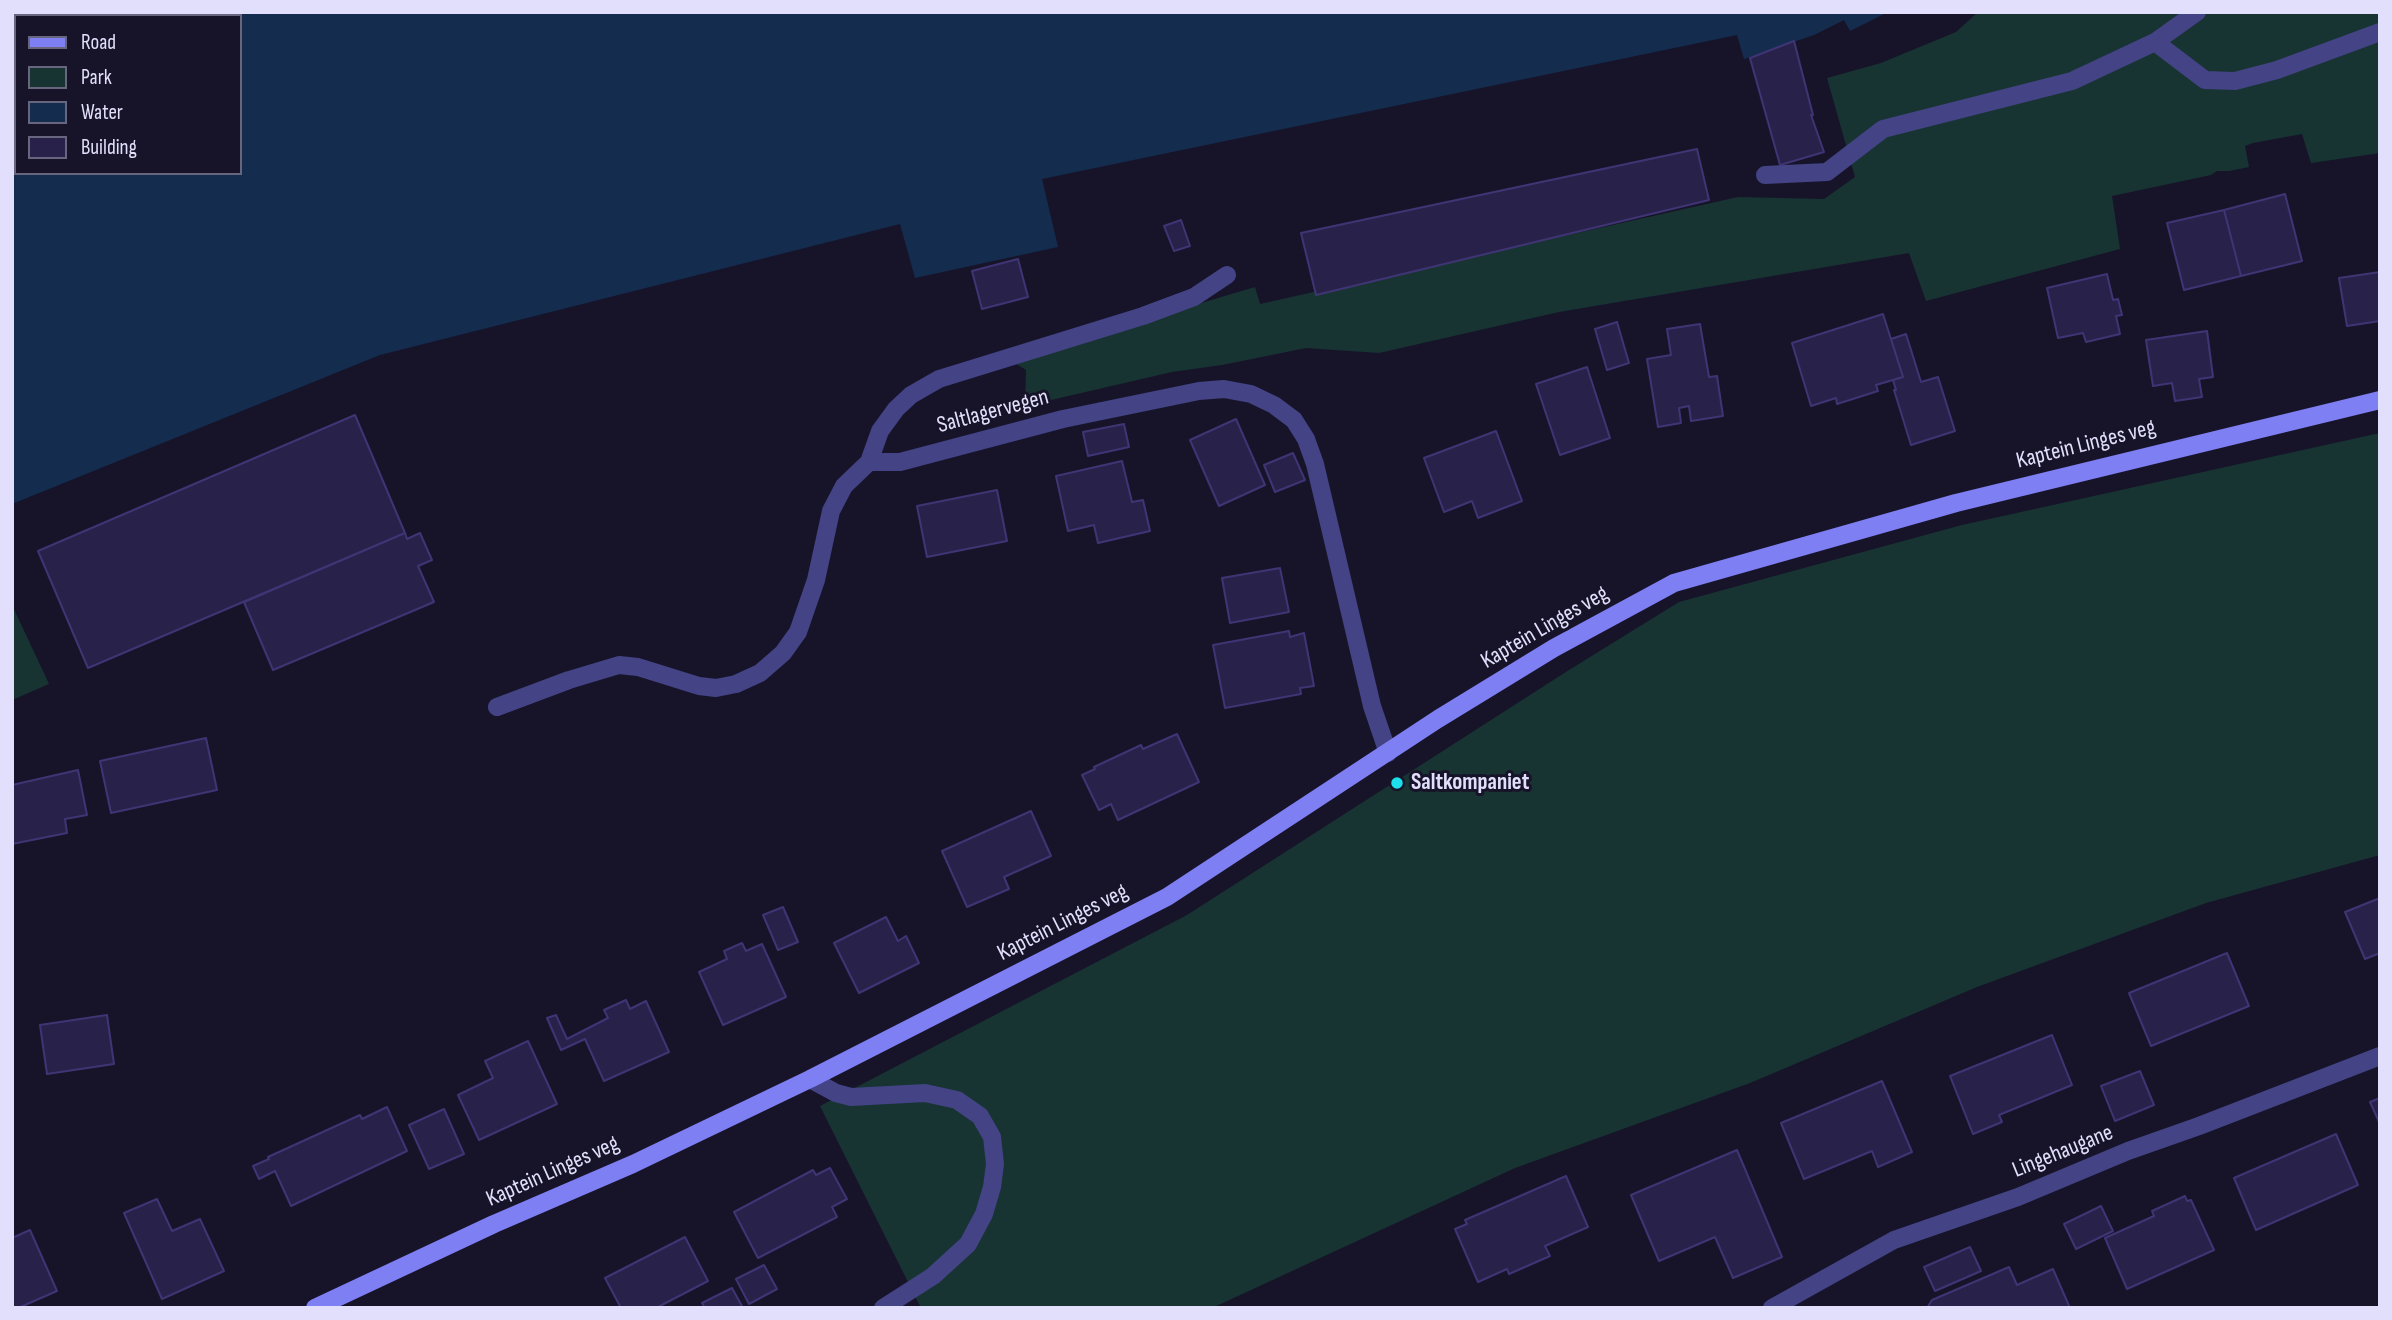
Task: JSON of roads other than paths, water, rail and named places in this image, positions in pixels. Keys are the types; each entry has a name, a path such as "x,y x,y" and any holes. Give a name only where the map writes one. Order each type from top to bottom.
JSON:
{"street":[{"path":"1765,175 1827,172 1883,129 2072,81 2155,42 2197,12"},
{"path":"2155,42 2205,80 2235,81 2277,70 2380,32"},
{"path":"497,707 569,680 626,664 699,686 716,688 736,684 760,673 783,653 798,632 816,580 831,511 844,486 869,462 880,431 895,409 911,395 939,379 1143,316 1194,297 1227,275"},
{"name":"Saltlagervegen","path":"869,462 900,462 1063,419 1199,391 1224,390 1251,394 1274,405 1294,421 1306,439 1315,464 1372,706 1388,752"},
{"name":"Kaptein Linges veg","path":"314,1308 494,1224 633,1164 810,1079 1167,897 1438,719 1554,648 1674,583 1956,503 2380,400"},
{"name":"Lingehaugane","path":"1772,1308 1894,1240 2018,1197 2128,1151 2380,1056"},
{"path":"810,1079 836,1093 851,1097 925,1093 957,1100 980,1116 992,1137 995,1164 992,1187 984,1214 968,1244 933,1276 883,1308"}],"water":[{"path":"12,12 1888,12 1850,31 1844,20 1814,35 1744,59 1737,35 1042,179 1058,247 915,278 900,224 380,355 12,504"}],"place":[{"name":"Saltkompaniet","path":"1397,783"}]}
